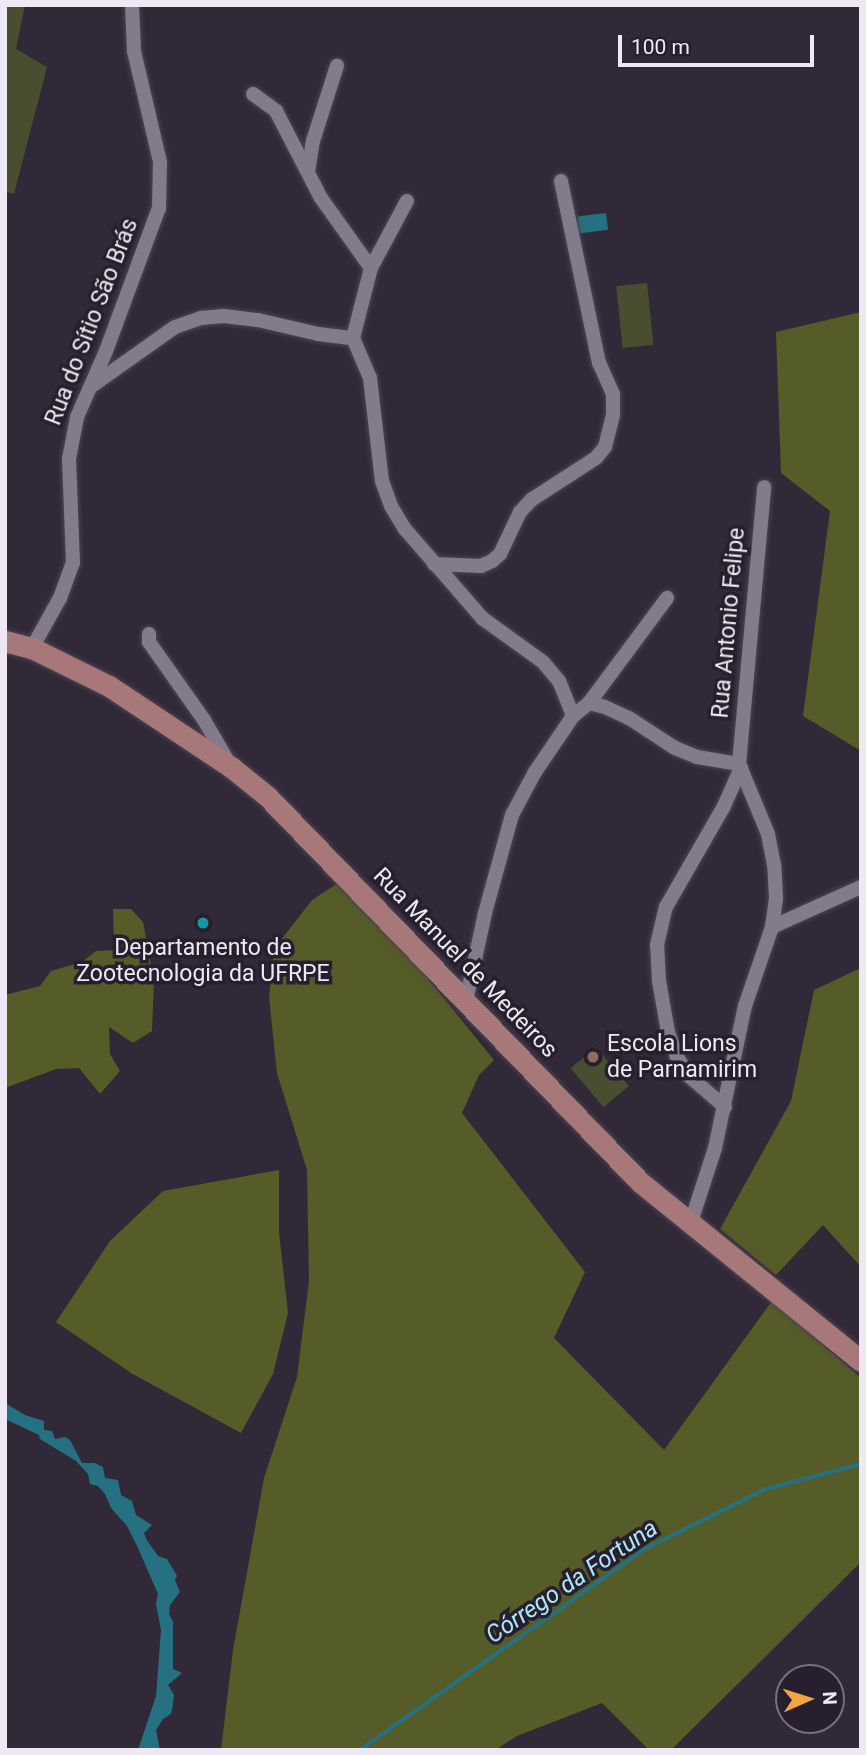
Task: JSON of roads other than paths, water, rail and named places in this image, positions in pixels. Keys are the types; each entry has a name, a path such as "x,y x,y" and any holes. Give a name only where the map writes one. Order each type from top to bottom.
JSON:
{"main road":[{"name":"Rua Manuel de Medeiros","path":"5,641 32,648 109,686 231,767 290,818 598,1141 691,1225 861,1361"}],"street":[{"name":"Rua do Sítio São Brás","path":"32,648 60,598 73,563 69,459 77,418 152,232 162,184 154,127 131,35 132,5"},
{"path":"308,172 313,141 337,66"},
{"path":"253,94 276,111 321,198 371,268"},
{"path":"434,564 481,566 492,561 500,554 520,512 531,500 596,458 605,447 612,414 612,394 599,363 561,181"},
{"path":"407,201 371,268 353,338 370,379 379,461 391,506 434,564 482,618 543,662 559,681 573,716"},
{"path":"92,386 166,332 201,318 224,316 258,320 318,334 353,338"},
{"name":"Rua Antonio Felipe","path":"740,766 764,487"},
{"path":"466,1001 491,888 512,815 535,772 573,716 589,703 667,598"},
{"path":"149,634 149,642 204,720 231,767"},
{"path":"589,703 623,714 675,748 697,757 740,766"},
{"path":"691,1225 725,1108 745,1006 772,927 776,898 774,865 768,834 740,766"},
{"path":"725,1108 689,1076 677,1057 666,1019 657,945 666,907 712,828 740,766"},
{"path":"772,927 861,887"}],"water":[{"path":"606,213 608,230 579,233 577,217"},
{"path":"5,1403 25,1415 44,1421 44,1430 52,1431 55,1439 65,1437 70,1440 82,1463 95,1463 103,1467 105,1478 118,1480 121,1495 132,1501 136,1515 152,1525 144,1533 146,1539 158,1556 167,1559 177,1576 175,1580 180,1592 170,1605 169,1614 173,1622 173,1669 182,1673 168,1685 174,1695 173,1705 171,1714 163,1719 156,1730 160,1750 138,1750 156,1696 161,1630 156,1604 158,1594 138,1548 127,1526 111,1508 105,1494 98,1486 90,1484 88,1474 76,1461 40,1439 39,1435 5,1419"}],"waterway":[{"name":"Córrego da Fortuna","path":"360,1750 645,1549 766,1489 861,1464"}],"place":[{"name":"Departamento de Zootecnologia da UFRPE","path":"203,923"},
{"name":"Escola Lions de Parnamirim","path":"593,1057"}]}
